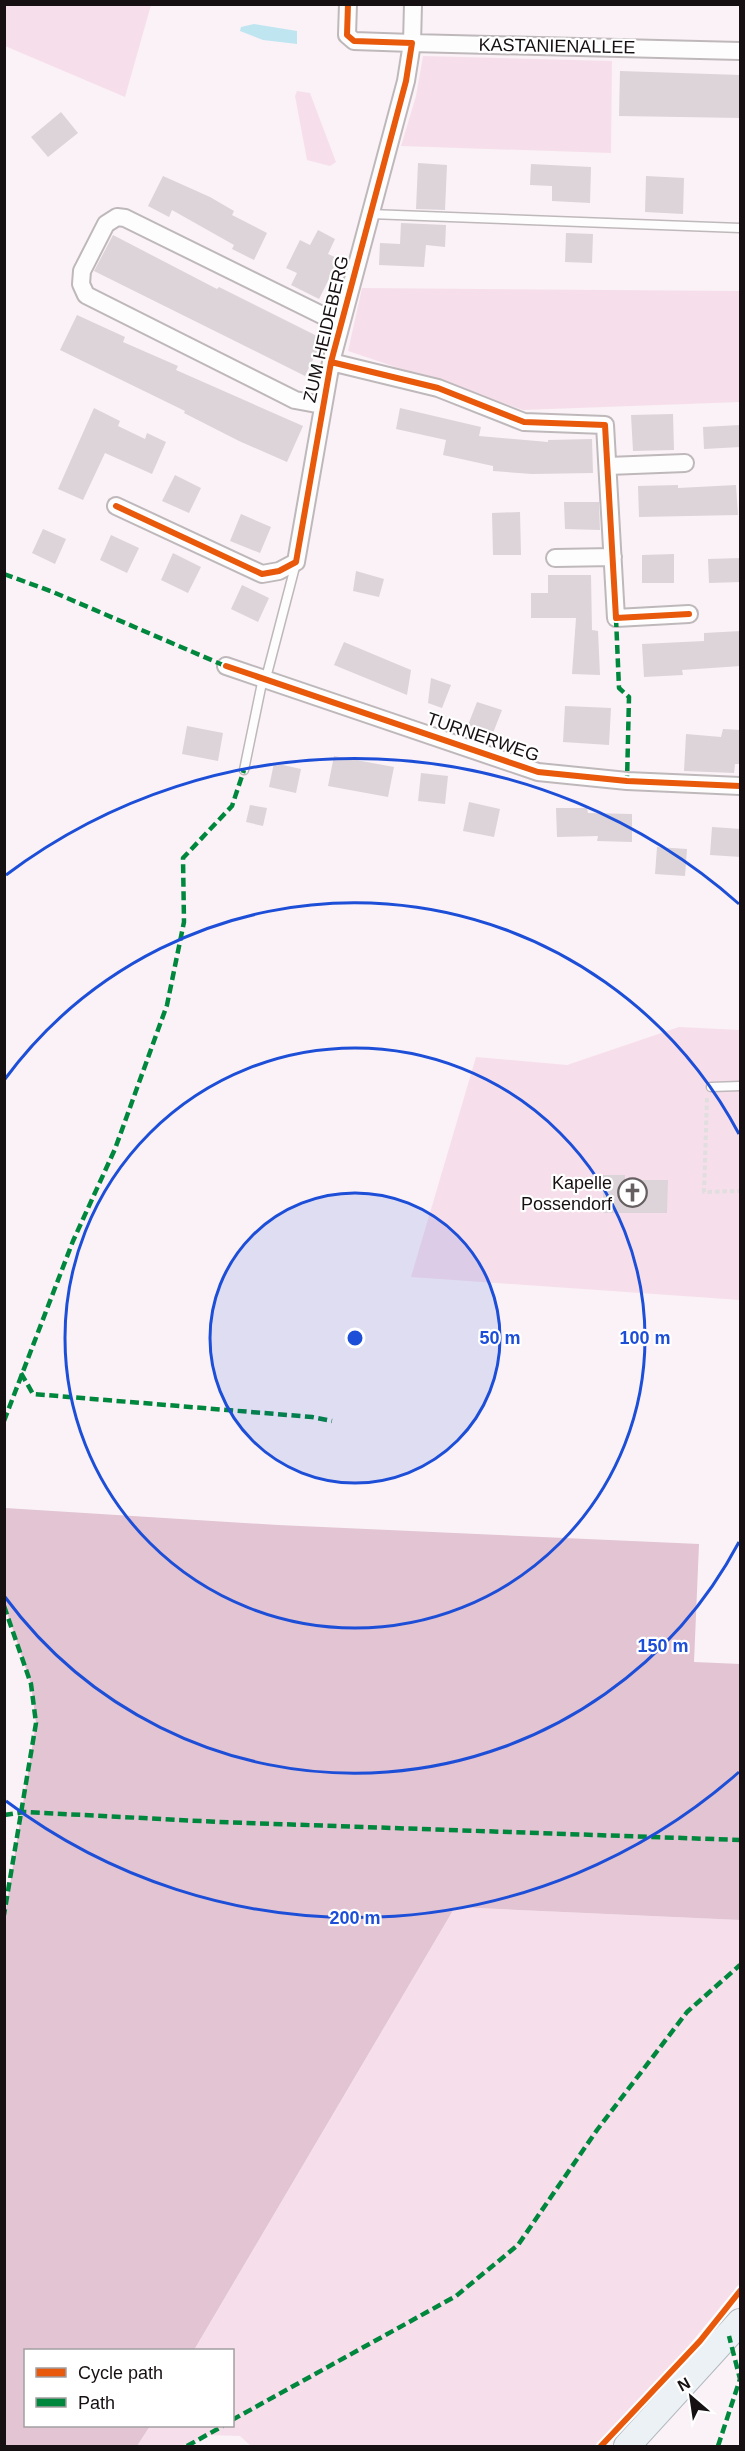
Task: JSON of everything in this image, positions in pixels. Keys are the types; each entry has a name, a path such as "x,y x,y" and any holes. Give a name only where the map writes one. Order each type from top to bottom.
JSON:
{"main road":[{"path":"627,2446 741,2322"}],"street":[{"path":"348,4 347,35 354,41 412,43 413,4"},
{"name":"KASTANIENALLEE","path":"412,43 741,51"},
{"name":"ZUM HEIDEBERG","path":"296,562 331,362 406,81 412,43"},
{"name":"ZUM HEIDEBERG","path":"322,405 296,400 86,295 81,284 82,271 106,224 117,217 125,218 340,324"},
{"path":"331,362 438,388 524,422 605,425 616,618 689,614"},
{"path":"608,466 685,463"},
{"path":"116,506 262,574 279,572 296,562"},
{"path":"555,558 613,557"},
{"name":"TURNERWEG","path":"226,666 538,772 627,781 741,786"}],"lane":[{"path":"369,214 741,228"},
{"path":"244,770 265,678 296,562"},
{"path":"709,1089 741,1086"}],"path":[{"path":"709,1089 704,1192 741,1191"}],"shaded area":[{"path":"4,5 151,5 125,97 5,46"},
{"path":"423,56 612,61 611,153 401,146 416,96"},
{"path":"297,91 310,93 336,162 330,166 307,160 295,96"},
{"path":"362,288 740,291 740,402 523,410 348,351"},
{"path":"679,1027 740,1030 740,1300 411,1277 476,1057 567,1065"},
{"path":"5,1508 278,1525 699,1544 694,1662 740,1664 740,1920 455,1907 195,2349 24,2349 24,2427 149,2427 137,2446 5,2446 5,1915 36,1723 31,1684 5,1606"},
{"path":"455,1907 740,1920 740,2283 686,2349 595,2446 251,2446 240,2436 207,2435 187,2446 137,2446 149,2427 234,2427 234,2349 195,2349"}],"water":[{"path":"254,24 297,31 297,44 263,40 240,31 241,27"}],"building":[{"path":"620,71 741,75 741,118 619,116"},
{"path":"61,112 78,133 48,157 31,137"},
{"path":"418,163 447,165 445,210 416,209"},
{"path":"531,164 591,167 590,203 552,201 552,186 530,185"},
{"path":"163,176 210,197 234,211 232,215 267,233 254,260 232,249 234,245 172,210 169,217 148,206"},
{"path":"646,176 684,178 683,214 645,212"},
{"path":"401,223 446,225 445,247 426,245 424,267 379,265 380,243 400,244"},
{"path":"318,230 335,239 328,254 339,259 319,299 291,285 297,273 286,268 300,240 310,245"},
{"path":"566,233 593,234 592,263 565,262"},
{"path":"113,235 217,289 219,287 323,339 305,376 94,271"},
{"path":"77,315 125,337 123,342 178,366 176,370 303,426 287,462 239,441 184,413 185,411 60,350"},
{"path":"94,408 120,421 118,426 145,439 147,433 166,442 152,474 105,453 83,500 58,489"},
{"path":"400,408 481,427 479,436 548,442 548,440 592,439 593,473 532,474 493,471 493,466 443,455 446,440 396,429"},
{"path":"673,414 674,450 633,451 631,415"},
{"path":"740,425 741,447 704,449 703,427"},
{"path":"175,475 201,488 189,513 162,501"},
{"path":"678,485 678,488 736,485 738,515 639,517 638,486"},
{"path":"564,502 599,502 600,530 565,529"},
{"path":"520,512 521,555 493,555 492,513"},
{"path":"241,514 271,527 260,553 230,541"},
{"path":"43,529 66,539 55,564 32,553"},
{"path":"111,535 139,548 127,573 100,560"},
{"path":"173,553 201,567 188,593 161,580"},
{"path":"674,554 674,583 642,583 642,555"},
{"path":"741,558 741,582 709,583 708,559"},
{"path":"356,571 384,579 379,597 353,591"},
{"path":"548,575 591,575 592,630 598,631 600,675 572,674 576,618 531,618 531,593 548,593"},
{"path":"242,585 269,598 258,622 231,609"},
{"path":"741,631 741,666 682,670 683,675 644,677 642,644 704,641 704,633"},
{"path":"344,642 411,670 407,695 334,665"},
{"path":"431,678 451,685 442,708 428,703"},
{"path":"477,702 502,710 493,733 468,725"},
{"path":"565,706 611,708 609,745 563,742"},
{"path":"187,726 223,733 218,761 182,754"},
{"path":"723,729 741,730 741,764 735,764 734,773 684,771 686,734 721,737"},
{"path":"334,756 394,767 388,797 328,786"},
{"path":"274,763 301,769 296,793 269,787"},
{"path":"421,773 448,776 445,804 418,801"},
{"path":"469,802 500,809 494,837 463,831"},
{"path":"250,805 267,808 263,826 246,822"},
{"path":"556,808 587,808 588,813 632,814 632,842 597,841 598,836 557,837"},
{"path":"712,827 741,829 741,857 710,855"},
{"path":"657,847 687,849 685,876 655,874"},
{"name":"Kapelle Possendorf","path":"603,1175 625,1175 625,1180 668,1180 667,1213 603,1213"}],"marked path":[{"path":"4,574 53,592 230,668"},
{"path":"616,618 619,688 629,697 627,781"},
{"path":"4,1421 73,1241 115,1149 167,1005 184,922 183,858 232,806 244,770"},
{"path":"21,1373 33,1394 312,1417 332,1421"},
{"path":"4,1606 31,1684 36,1723 4,1915"},
{"path":"4,1815 25,1812 219,1822 740,1840"},
{"path":"234,2419 456,2296 518,2245 597,2130 687,2012 740,1965"},
{"path":"718,2446 740,2379 729,2336"},
{"path":"187,2446 221,2427"}],"cycle path":[{"path":"116,506 262,574 279,571 296,562 331,362 406,81 412,43 354,41 347,35 348,4"},
{"path":"331,362 438,388 524,422 605,425 616,618 689,614"},
{"path":"226,666 538,772 627,781 740,786"},
{"path":"601,2446 700,2341 740,2291"}],"place":[{"name":"Kapelle Possendorf","path":"633,1193"}]}
